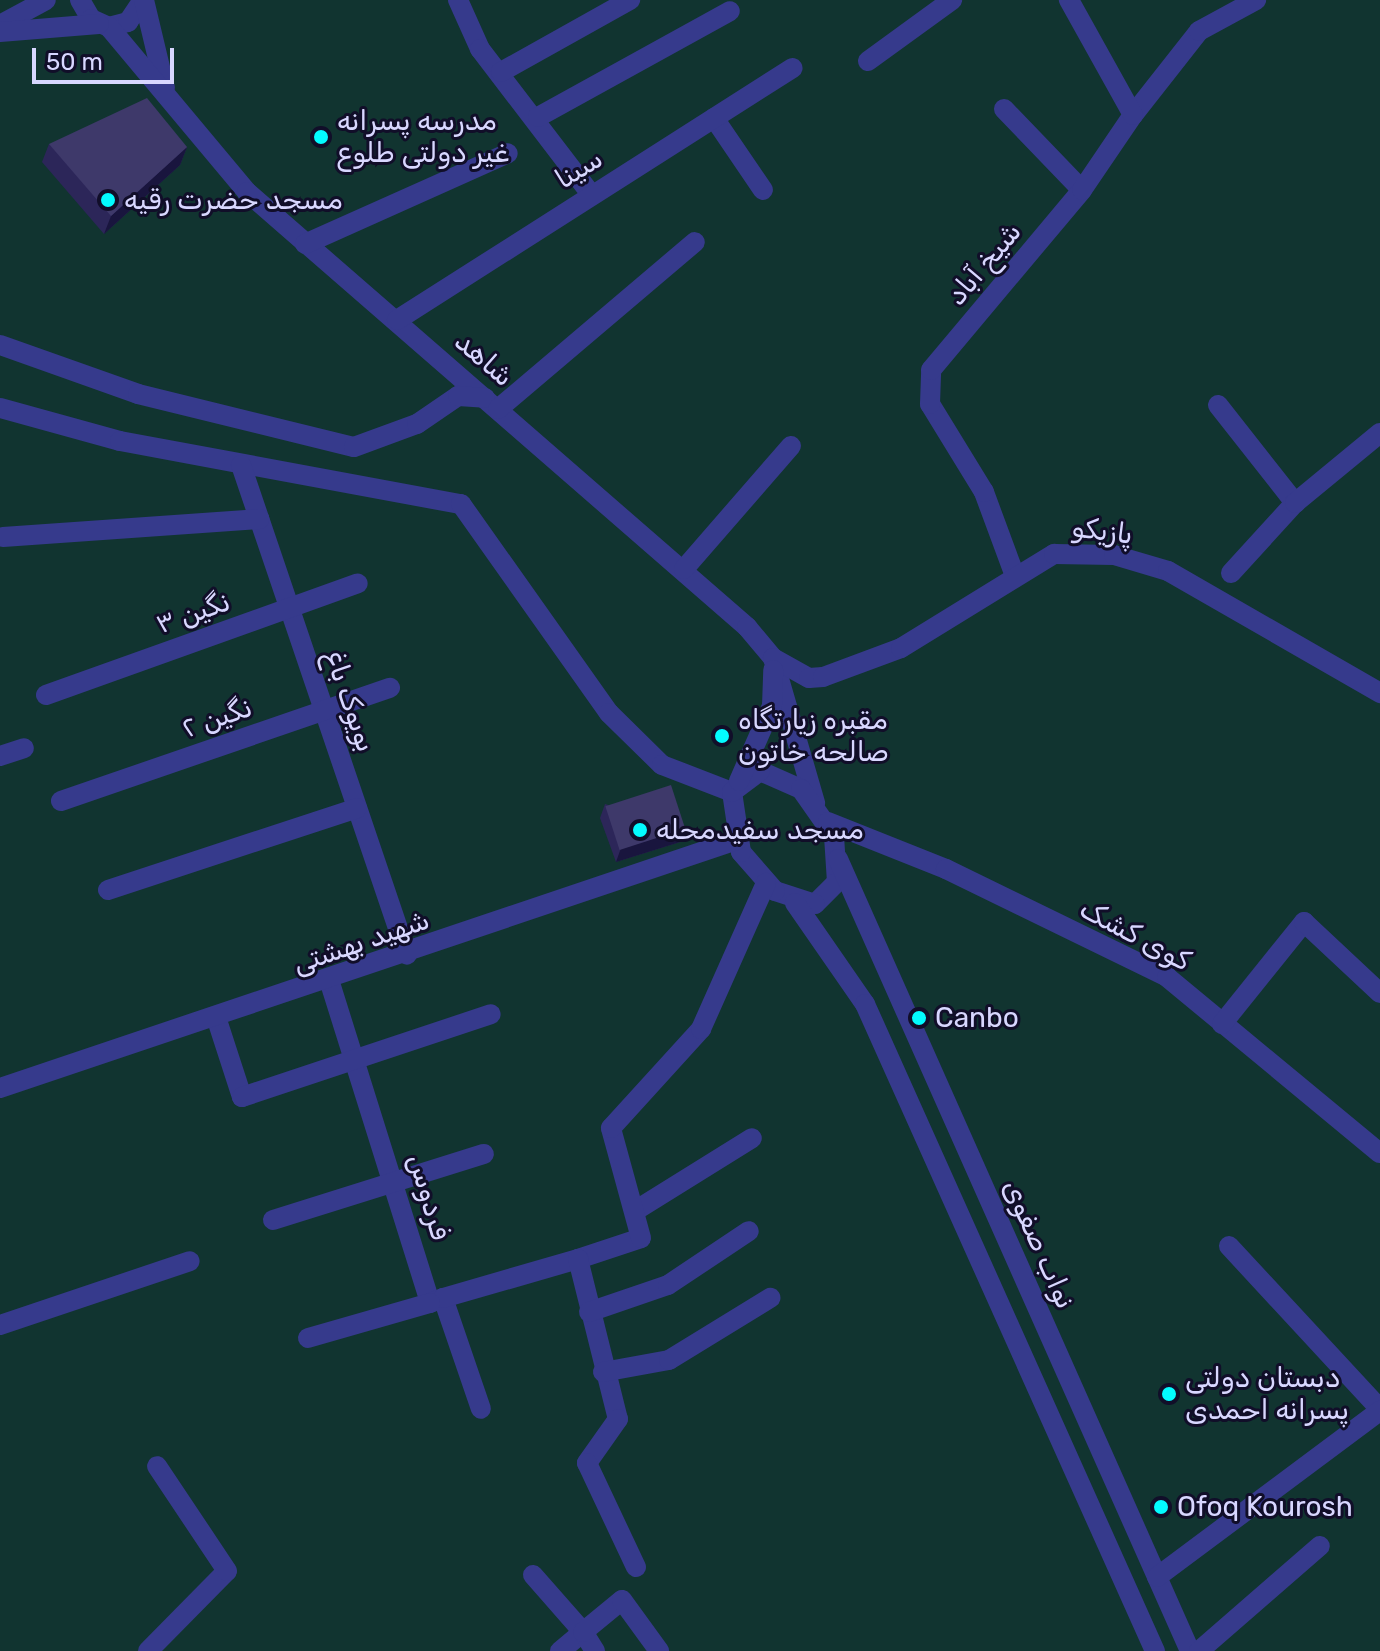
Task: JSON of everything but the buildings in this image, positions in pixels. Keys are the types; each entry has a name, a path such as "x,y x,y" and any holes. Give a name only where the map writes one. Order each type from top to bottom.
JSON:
{"street":[{"path":"0,25 46,0"},
{"name":"شاهد","path":"80,0 167,96 203,148 305,244 684,569 773,658"},
{"path":"0,32 128,22 143,0"},
{"path":"138,109 167,96 143,0"},
{"path":"501,72 630,0"},
{"path":"868,61 952,0"},
{"path":"1069,0 1133,115"},
{"name":"شیخ آباد","path":"1015,576 984,492 930,404 931,370 1082,190 1133,115 1199,31 1256,0"},
{"path":"462,2 501,72 538,117 591,194"},
{"path":"538,117 730,11"},
{"name":"سینا","path":"397,320 793,68"},
{"path":"1004,109 1082,190"},
{"path":"714,118 763,190"},
{"path":"305,244 508,153"},
{"path":"0,345 138,394 287,434 354,447 417,424 458,396 492,404 695,242"},
{"path":"1218,405 1295,503"},
{"path":"0,408 241,465 275,467 461,504 609,713 662,765 736,786 760,771 780,776 815,803 828,822 838,859 828,897 795,903"},
{"path":"1231,573 1295,503 1380,433"},
{"path":"275,467 287,434"},
{"path":"684,569 791,446"},
{"name":"بویوک باغ","path":"241,465 407,955"},
{"path":"3,537 259,519"},
{"name":"پازیکو","path":"773,658 809,678 823,677 901,648 1054,554 1114,555 1168,571 1380,693"},
{"name":"نگین ۳","path":"46,695 358,583"},
{"path":"773,658 772,706 736,786 737,840 766,883 795,903 865,1004 1155,1651"},
{"path":"773,658 815,803"},
{"name":"نگین ۲","path":"61,801 390,688"},
{"path":"0,756 24,748"},
{"path":"108,890 357,808"},
{"name":"کوی کشک","path":"828,822 946,869 1167,977 1380,1153"},
{"name":"شهید بهشتی","path":"0,1088 330,983 737,840"},
{"name":"نواب صفوی","path":"838,859 1190,1651"},
{"path":"308,1338 641,1238 638,1209 611,1128 701,1029 766,883"},
{"path":"1222,1024 1304,922 1380,993"},
{"name":"فردوس","path":"330,983 436,1301 481,1409"},
{"path":"217,1020 242,1097 491,1014"},
{"path":"638,1209 752,1138"},
{"path":"273,1220 484,1154"},
{"path":"589,1312 668,1285 749,1231"},
{"path":"1157,1577 1380,1410 1229,1246"},
{"path":"578,1259 603,1372 618,1419 587,1463 636,1567"},
{"path":"0,1325 190,1261"},
{"path":"603,1372 669,1360 770,1298"},
{"path":"148,1651 227,1571 157,1466"},
{"path":"1199,1651 1320,1546"},
{"path":"533,1575 583,1632 595,1651"},
{"path":"560,1651 622,1600 659,1651"}],"green space":[{"path":"0,0 1380,0 1380,1651 0,1651"}],"place":[{"name":"مدرسه پسرانه غیر دولتی طلوع","path":"321,137"},
{"name":"مسجد حضرت رقیه","path":"108,200"},
{"name":"مقبره زیارتگاه صالحه خاتون","path":"722,736"},
{"name":"مسجد سفیدمحله","path":"640,830"},
{"name":"Canbo","path":"919,1018"},
{"name":"دبستان دولتی پسرانه احمدی","path":"1169,1394"},
{"name":"Ofoq Kourosh","path":"1161,1507"}]}
